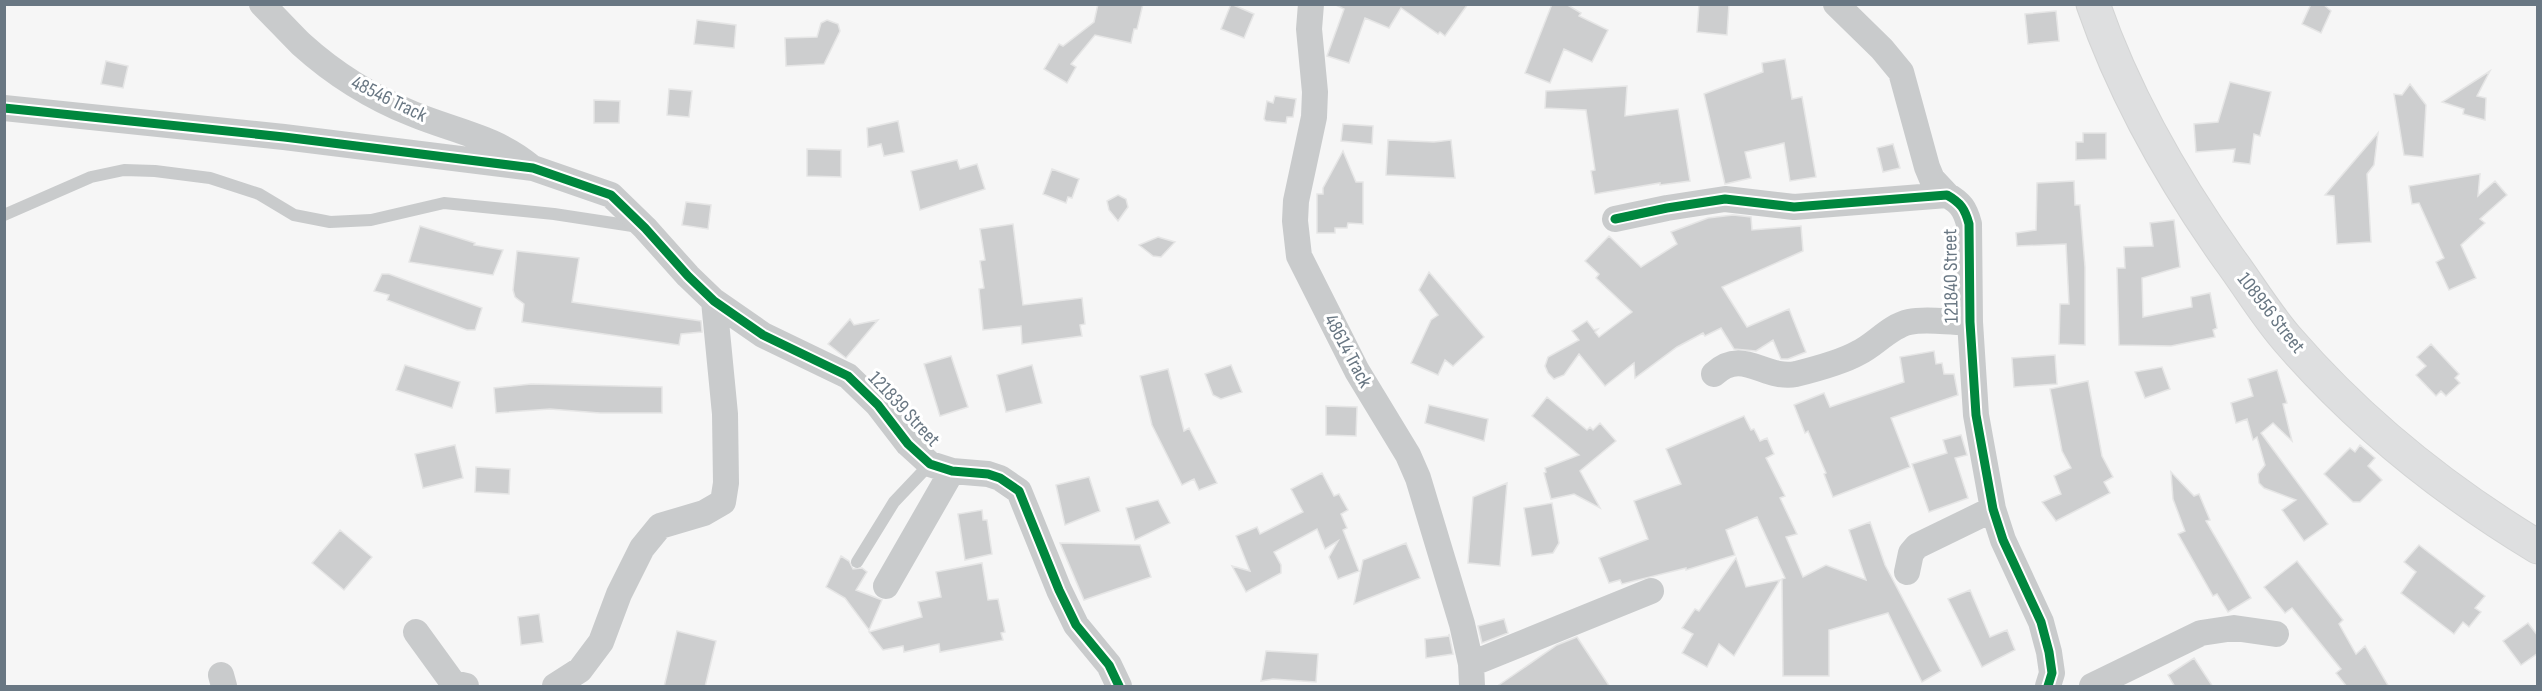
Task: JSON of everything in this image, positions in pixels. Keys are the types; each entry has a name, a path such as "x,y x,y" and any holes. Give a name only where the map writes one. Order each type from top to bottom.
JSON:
{"street":[{"name":"48546 Track","path":"262,4 302,44 333,70 375,96 414,114 482,137 514,153 532,168"},
{"name":"48614 Track","path":"1311,4 1309,29 1315,92 1314,117 1296,201 1295,221 1299,256 1357,371 1408,455 1418,478 1453,589 1471,675"},
{"name":"121840 Street","path":"1836,4 1901,72 1932,179 1965,209 1969,224 1970,322 1976,414 1994,509 2003,540 2041,622 2049,652 2053,685"},
{"name":"108956 Street","path":"2093,4 2108,47 2149,134 2193,208 2287,338 2342,397 2414,461 2485,515 2538,547"},
{"path":"4,108 284,137 532,168"},
{"name":"121839 Street","path":"532,168 611,195 714,301 763,335 848,376 878,405 908,444 941,467"},
{"path":"1615,219 1676,206 1725,200 1794,207 1947,195"},
{"path":"555,687 580,670 601,642 619,594 642,548 660,526 704,513 723,502 726,483 725,414 714,301"},
{"path":"1714,374 1724,365 1741,362 1784,375 1798,373 1859,353 1899,326 1910,322 1970,322"},
{"path":"886,586 941,467 1000,478 1019,491 1059,590 1076,625 1109,665 1119,687"},
{"path":"1907,572 1911,554 1917,546 1994,509"},
{"path":"1471,675 1651,591"},
{"path":"2092,687 2201,633 2234,628 2277,634"},
{"path":"416,632 453,683 466,687"}],"lane":[{"path":"4,215 91,177 124,170 210,177 259,194 294,215 330,222 372,220 444,203 554,214 645,228"},
{"path":"857,562 894,502 941,467"}],"building":[{"path":"1098,4 1143,4 1137,29 1134,29 1131,43 1095,35 1071,64 1076,67 1067,83 1044,69 1059,44 1063,46 1094,22"},
{"path":"1231,4 1254,14 1244,38 1221,29"},
{"path":"1334,4 1468,4 1445,36 1440,32 1438,34 1401,8 1389,28 1365,18 1349,63 1327,56 1344,9"},
{"path":"1552,4 1566,4 1581,13 1579,16 1608,30 1592,62 1564,49 1550,83 1525,73"},
{"path":"1699,4 1729,4 1727,35 1697,32"},
{"path":"2311,4 2323,4 2331,11 2321,33 2302,24"},
{"path":"2056,11 2059,41 2028,44 2025,14"},
{"path":"697,20 736,25 734,48 694,44"},
{"path":"827,20 838,24 840,31 824,64 786,66 785,38 817,37 821,23"},
{"path":"1785,59 1792,99 1802,97 1816,177 1790,181 1784,143 1745,152 1751,178 1725,184 1704,94 1763,72 1762,63"},
{"path":"106,61 128,66 123,88 101,84"},
{"path":"2490,71 2477,96 2486,98 2485,120 2463,114 2464,109 2442,102"},
{"path":"2230,82 2271,92 2260,136 2254,134 2250,164 2233,162 2235,149 2196,152 2194,124 2218,122"},
{"path":"2410,84 2426,105 2423,157 2404,155 2394,94 2402,95"},
{"path":"1627,86 1625,116 1678,109 1690,181 1660,185 1660,183 1595,194 1591,171 1595,170 1586,110 1545,108 1546,91"},
{"path":"669,89 692,91 689,117 667,115"},
{"path":"1275,96 1296,99 1293,117 1287,117 1286,123 1264,119 1267,101 1273,103"},
{"path":"594,100 620,101 619,123 594,123"},
{"path":"898,121 904,152 884,156 881,144 868,147 867,128"},
{"path":"1343,124 1373,126 1372,144 1341,141"},
{"path":"2083,133 2106,133 2106,159 2076,160 2076,142 2083,142"},
{"path":"2378,133 2374,165 2367,174 2371,242 2337,244 2334,196 2325,195"},
{"path":"1388,140 1434,142 1451,140 1455,178 1386,175"},
{"path":"1893,144 1900,168 1883,172 1877,148"},
{"path":"807,149 841,150 841,177 807,176"},
{"path":"1343,151 1356,182 1363,182 1363,224 1348,223 1347,228 1335,228 1335,233 1317,233 1317,194 1323,194 1323,188"},
{"path":"957,160 960,169 977,164 985,189 920,210 911,171"},
{"path":"1052,169 1079,179 1072,198 1068,197 1066,203 1043,194"},
{"path":"2480,174 2478,196 2495,181 2507,195 2480,219 2485,223 2461,245 2476,278 2449,290 2436,262 2444,258 2419,203 2412,204 2409,186"},
{"path":"2074,181 2075,205 2080,205 2085,267 2085,345 2059,344 2060,304 2069,304 2066,244 2017,246 2016,233 2036,230 2037,183"},
{"path":"1118,195 1126,199 1128,207 1118,221 1109,210 1107,201"},
{"path":"686,202 711,205 708,229 682,225"},
{"path":"1733,215 1751,217 1752,230 1801,226 1803,251 1722,287 1747,327 1789,309 1806,352 1788,359 1781,359 1773,340 1756,351 1734,349 1721,328 1705,336 1703,333 1677,347 1635,378 1634,363 1605,386 1579,354 1564,375 1554,379 1548,373 1545,366 1548,357 1579,340 1572,331 1587,321 1594,330 1598,329 1595,332 1599,337 1632,312 1596,278 1599,274 1585,261 1609,236 1641,267 1677,244 1671,232 1708,218"},
{"path":"2174,220 2180,267 2142,278 2143,317 2192,307 2191,297 2210,293 2217,328 2213,330 2215,337 2171,346 2119,345 2117,268 2125,268 2124,247 2153,246 2150,223"},
{"path":"1013,224 1023,305 1082,298 1085,324 1080,325 1082,336 1022,344 1021,326 983,330 979,289 984,288 980,261 985,260 980,229"},
{"path":"420,226 475,243 474,245 503,250 493,275 409,262"},
{"path":"1158,237 1175,242 1161,257 1153,256 1139,245"},
{"path":"517,251 579,258 572,302 701,321 702,332 681,334 679,345 522,322 524,304 515,297 513,290"},
{"path":"1429,272 1484,337 1453,366 1445,360 1438,375 1411,363 1431,320 1438,315 1419,290"},
{"path":"382,274 389,274 482,308 475,330 467,330 387,300 389,295 374,291"},
{"path":"850,319 854,325 878,320 846,358 828,344"},
{"path":"2431,344 2459,374 2455,378 2460,383 2446,396 2441,391 2436,396 2416,375 2426,366 2417,357"},
{"path":"1934,351 1936,364 1942,363 1944,374 1954,374 1958,395 1891,418 1910,467 1833,497 1824,474 1826,473 1808,431 1805,433 1794,405 1824,393 1830,407 1904,382 1900,357"},
{"path":"2055,355 2057,384 2014,387 2012,358"},
{"path":"951,356 968,407 940,416 924,364"},
{"path":"405,365 460,382 452,408 396,390"},
{"path":"1032,365 1042,403 1006,412 997,375"},
{"path":"1231,365 1242,392 1221,399 1213,395 1205,374"},
{"path":"2162,367 2170,389 2145,398 2135,372"},
{"path":"1168,369 1184,431 1189,428 1217,483 1199,490 1194,479 1182,485 1152,425 1140,376"},
{"path":"2277,370 2287,403 2283,404 2292,441 2273,423 2261,433 2328,524 2304,541 2282,510 2296,500 2264,488 2259,483 2258,474 2265,465 2257,437 2253,440 2247,419 2236,423 2231,403 2253,396 2248,379"},
{"path":"2088,381 2102,456 2113,477 2104,482 2110,493 2056,521 2042,502 2061,494 2054,476 2071,468 2062,451 2050,389"},
{"path":"531,384 662,387 662,413 600,413 550,409 496,413 494,388"},
{"path":"1547,397 1587,430 1590,427 1593,430 1600,423 1616,441 1580,471 1600,508 1574,494 1551,499 1544,473 1545,468 1579,455 1532,416"},
{"path":"1429,405 1488,419 1484,441 1425,423"},
{"path":"1326,406 1357,407 1356,436 1326,435"},
{"path":"1744,416 1760,441 1767,438 1774,454 1766,458 1785,496 1780,498 1797,534 1786,537 1803,577 1826,565 1866,580 1849,530 1870,522 1885,565 1941,671 1922,682 1888,613 1829,630 1829,676 1783,676 1782,579 1785,578 1757,517 1726,530 1735,555 1686,570 1686,568 1622,584 1620,580 1609,583 1599,558 1648,539 1634,501 1681,484 1666,449"},
{"path":"1961,435 1967,455 1955,458 1968,498 1929,512 1912,464 1947,453 1943,440"},
{"path":"455,445 463,478 423,488 415,454"},
{"path":"2360,445 2375,458 2368,466 2382,480 2360,502 2353,502 2324,474 2350,448 2355,452"},
{"path":"476,467 510,469 509,494 475,492"},
{"path":"2171,472 2194,496 2199,494 2210,520 2206,521 2251,598 2228,612 2217,594 2213,596 2178,534 2185,531 2173,499"},
{"path":"1322,473 1334,496 1339,494 1348,510 1341,514 1347,528 1343,530 1359,571 1338,579 1329,557 1338,541 1325,549 1317,529 1274,552 1281,565 1281,573 1246,592 1232,566 1250,571 1236,536 1257,527 1260,534 1303,512 1291,489"},
{"path":"1089,477 1100,511 1065,525 1056,485"},
{"path":"1507,483 1500,566 1468,563 1473,497"},
{"path":"1158,500 1170,523 1135,540 1126,508"},
{"path":"1552,503 1559,543 1553,553 1532,556 1524,508"},
{"path":"982,510 983,520 987,520 992,554 965,560 958,514"},
{"path":"340,530 372,557 344,590 312,563"},
{"path":"1060,543 1140,545 1151,577 1084,600"},
{"path":"1406,543 1420,578 1354,604 1363,560"},
{"path":"2419,545 2485,596 2475,608 2481,612 2469,627 2463,622 2454,634 2401,593 2416,572 2404,562"},
{"path":"841,556 849,561 853,569 862,568 867,572 856,590 882,600 869,630 845,598 826,587"},
{"path":"1736,558 1746,587 1780,580 1734,656 1719,644 1707,667 1682,653 1693,634 1682,628 1695,609 1699,611"},
{"path":"2297,561 2343,620 2339,624 2356,654 2365,646 2389,687 2347,687 2336,673 2341,669 2292,608 2285,613 2264,587"},
{"path":"982,563 988,600 998,599 1005,632 1001,633 1003,640 940,652 939,644 904,652 903,646 883,650 869,632 922,617 918,602 941,597 936,572"},
{"path":"1970,590 1990,637 2007,630 2015,650 1982,667 1948,599"},
{"path":"539,614 543,642 521,645 518,617"},
{"path":"1504,619 1508,633 1482,643 1478,626"},
{"path":"2528,623 2538,636 2538,653 2521,665 2503,641"},
{"path":"677,631 716,641 705,687 664,687"},
{"path":"1449,634 1453,654 1426,658 1425,639 1449,636"},
{"path":"1577,637 1610,687 1496,687 1557,645"},
{"path":"1266,651 1318,654 1316,682 1273,679 1261,681"},
{"path":"2194,658 2213,687 2175,687 2168,675"}],"cycle path":[{"path":"4,108 284,137 533,168 611,195 714,301 763,335 848,376 878,405 908,444 930,464 952,471 988,474 1000,478 1019,491 1059,590 1076,625 1109,665 1119,686"},
{"path":"1615,219 1725,199 1794,207 1947,195 1959,204 1969,224 1970,322 1976,415 1993,509 2003,540 2041,622 2052,673 2048,686"}]}
